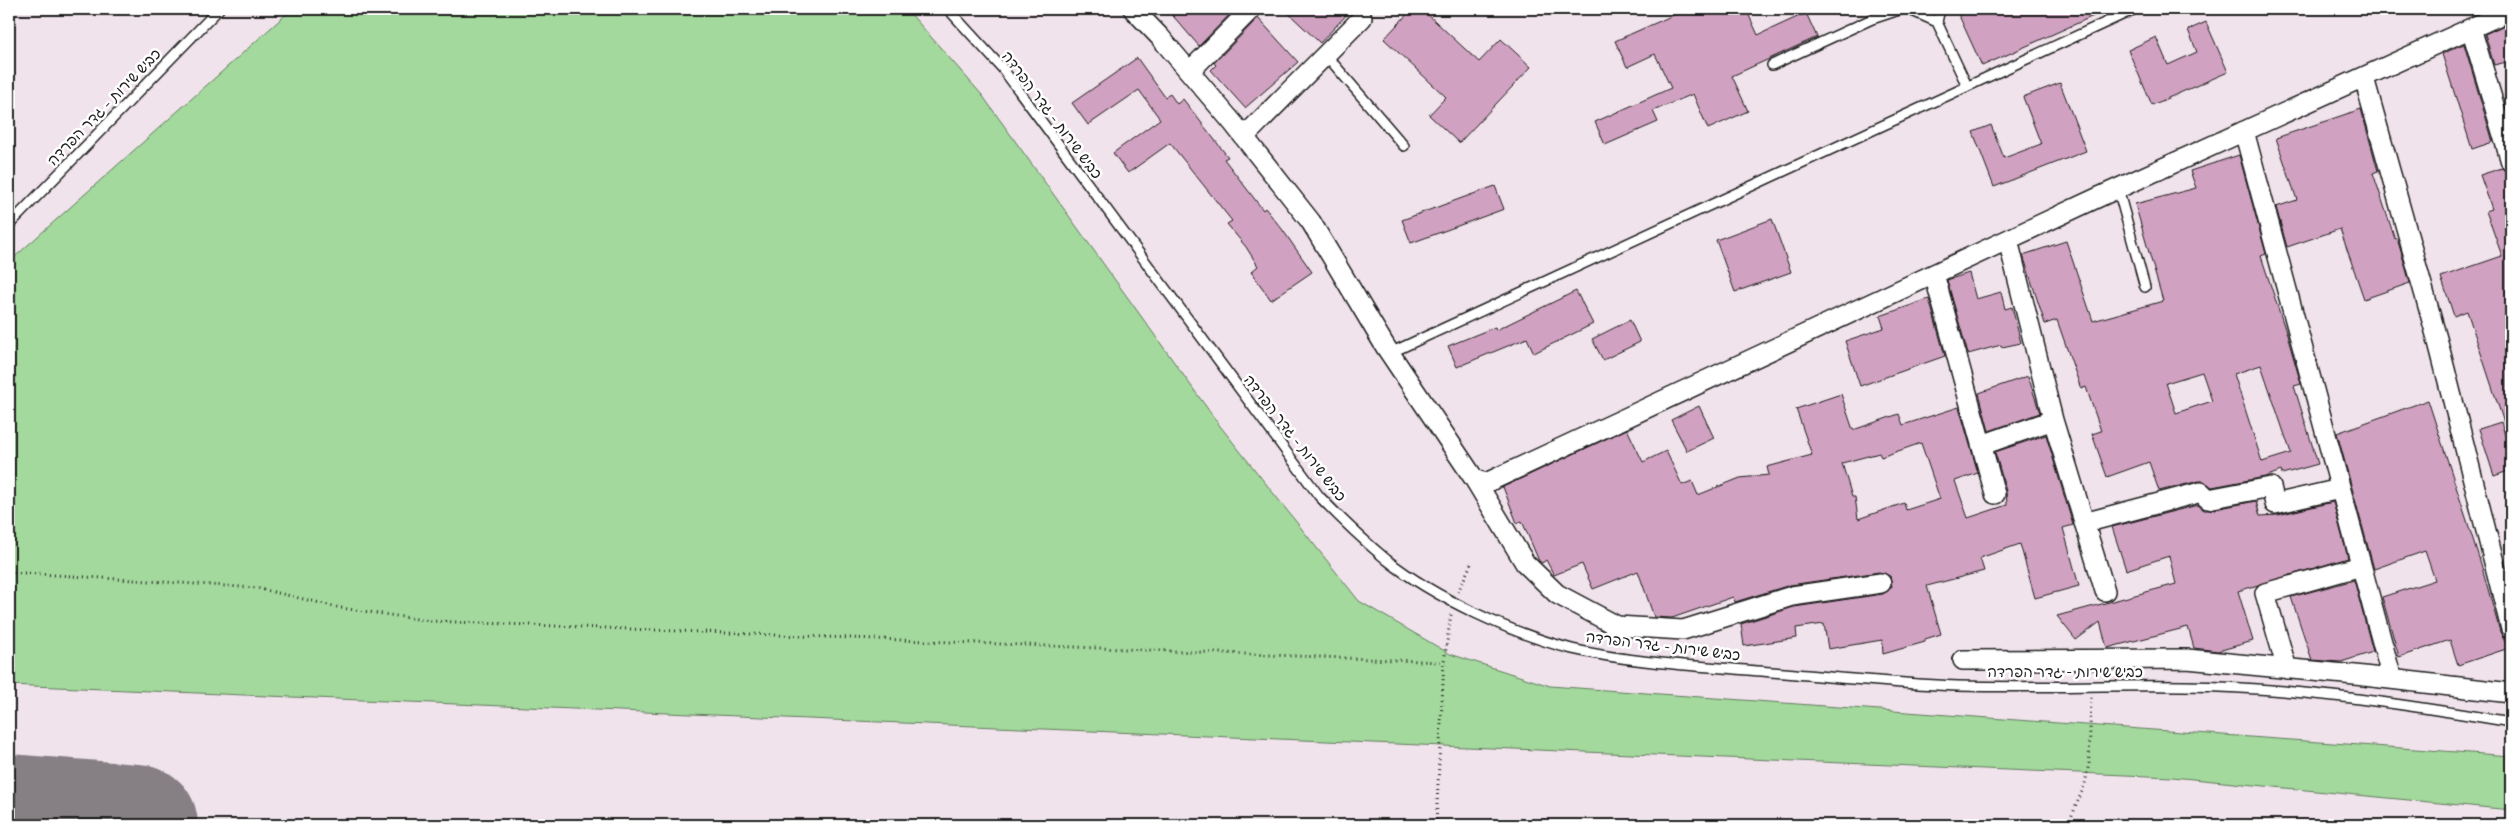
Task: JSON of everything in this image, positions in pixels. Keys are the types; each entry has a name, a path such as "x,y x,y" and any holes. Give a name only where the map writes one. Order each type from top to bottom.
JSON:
{"street":[{"path":"1133,9 1190,72 1311,222 1390,353 1475,480 1525,563 1557,594 1616,626 1683,630 1792,596 1881,584"},
{"path":"1190,72 1251,9"},
{"path":"1475,480 1486,483 1504,476 1934,274 2511,10"},
{"path":"1244,137 1362,18"},
{"path":"2471,28 2511,162"},
{"path":"2364,78 2438,342 2511,628"},
{"path":"2244,131 2392,679"},
{"path":"2008,240 2053,420 2105,591"},
{"path":"1934,274 1995,494"},
{"path":"1982,445 2053,420"},
{"path":"2084,523 2201,492 2208,499 2271,487 2275,504 2340,488"},
{"path":"2287,669 2265,593 2361,566"},
{"path":"1964,660 2187,659 2392,679 2511,693"}],"lane":[{"name":"כביש שירות - גדר הפרדה","path":"9,224 219,9"},
{"name":"כביש שירות - גדר הפרדה","path":"948,9 965,25 1002,68 1319,496 1352,531 1390,562 1453,601 1505,626 1572,648 1644,660 1899,683 1958,686 2183,686 2304,691 2375,699 2511,722"},
{"path":"1772,65 1872,19 1902,9"},
{"path":"1911,9 1937,22"},
{"path":"1940,9 1937,22 1967,86"},
{"path":"1390,353 2135,9"},
{"path":"1326,55 1404,146"},
{"path":"2118,190 2145,287"}],"path":[{"path":"1436,825 1444,662 1453,601 1471,564"},
{"path":"9,572 257,588 341,608 431,620 1444,662"},
{"path":"2068,825 2085,784 2089,763 2092,687"}],"green space":[{"path":"292,9 902,9 909,12 982,95 1220,426 1359,601 1450,654 1550,686 2511,756 2511,810 2172,777 9,685 9,262"}],"building":[{"path":"1167,9 1235,9 1199,46"},
{"path":"1284,9 1352,9 1320,43"},
{"path":"1412,9 1422,9 1479,62 1501,39 1531,67 1459,143 1429,115 1446,97 1384,39"},
{"path":"1687,9 1746,9 1758,35 1806,13 1817,37 1732,76 1748,111 1708,129 1693,94 1653,111 1658,122 1605,145 1595,122 1671,88 1655,54 1627,67 1615,41"},
{"path":"1956,9 2109,9 1982,66"},
{"path":"1258,18 1298,62 1245,108 1211,70 1216,65 1214,63"},
{"path":"2206,22 2228,72 2152,105 2128,50 2156,37 2168,65 2197,52 2188,30"},
{"path":"2511,22 2511,61 2494,65 2485,34"},
{"path":"2464,44 2493,142 2472,149 2442,54"},
{"path":"1137,58 1165,97 1170,94 1177,104 1183,99 1228,157 1224,159 1263,210 1265,208 1282,229 1312,272 1271,300 1251,272 1258,266 1246,247 1227,224 1232,221 1170,143 1128,173 1113,153 1160,119 1139,90 1088,125 1072,103"},
{"path":"2060,83 2086,151 1994,187 1973,132 1991,125 2004,158 2041,144 2023,97"},
{"path":"2361,109 2378,171 2373,173 2395,239 2397,238 2410,283 2364,299 2340,229 2287,247 2276,207 2297,200 2276,138"},
{"path":"2239,155 2266,254 2261,256 2301,384 2294,386 2318,464 2282,474 2281,471 2265,477 2212,487 2204,481 2199,481 2159,491 2149,462 2107,477 2092,434 2101,431 2086,387 2081,389 2057,320 2045,324 2023,255 2066,241 2093,321 2163,301 2135,204 2196,188 2190,171","holes":["2261,365 2291,453 2262,462 2234,374","2202,372 2212,401 2176,413 2166,383"]},
{"path":"2502,168 2506,172 2511,187 2511,438 2509,438 2467,311 2454,316 2441,277 2502,256 2486,211 2492,209 2480,175"},
{"path":"1495,186 1504,209 1411,243 1402,220"},
{"path":"1772,219 1791,272 1735,292 1716,240"},
{"path":"1969,273 1976,299 2001,292 2005,309 2012,307 2021,343 2002,347 2001,345 1968,354 1947,280"},
{"path":"1576,291 1593,324 1534,353 1527,338 1457,367 1448,346 1495,327 1496,330"},
{"path":"1929,299 1945,356 1860,386 1845,341 1884,328 1880,316"},
{"path":"1630,320 1640,342 1603,360 1592,339"},
{"path":"2028,376 2040,413 1989,431 1979,393"},
{"path":"1841,394 1853,430 1899,414 1903,425 1959,407 1978,473 1955,481 1968,518 2007,505 2006,491 1995,452 2046,435 2073,525 2063,528 2079,586 2035,598 2020,544 1980,558 1984,571 1927,586 1941,634 1925,639 1925,642 1883,654 1882,640 1828,649 1824,624 1796,628 1797,638 1744,646 1741,624 1794,607 1883,594 1892,587 1890,576 1879,572 1790,585 1735,602 1733,597 1672,618 1654,617 1638,571 1593,589 1582,564 1554,575 1546,560 1542,563 1539,561 1522,521 1517,523 1503,487 1627,429 1643,462 1666,451 1682,485 1692,481 1698,495 1740,478 1769,475 1767,467 1812,455 1796,409","holes":["1921,443 1940,499 1906,510 1904,503 1858,519 1855,497 1852,497 1842,463 1879,453 1881,457"]},
{"path":"2428,400 2481,564 2500,632 2509,648 2458,665 2450,640 2399,657 2382,597 2435,580 2425,551 2374,569 2337,433"},
{"path":"1699,406 1714,438 1687,451 1671,420"},
{"path":"2501,422 2511,454 2511,470 2494,476 2479,429"},
{"path":"2256,501 2260,516 2278,515 2333,502 2348,558 2238,591 2253,641 2218,651 2194,648 2188,627 2107,648 2100,622 2076,640 2057,616 2176,584 2169,556 2126,570 2112,527 2198,505 2204,510 2210,510"},
{"path":"2354,580 2373,652 2341,662 2312,660 2291,597"}],"runway":[{"path":"9,815 137,825"}]}
